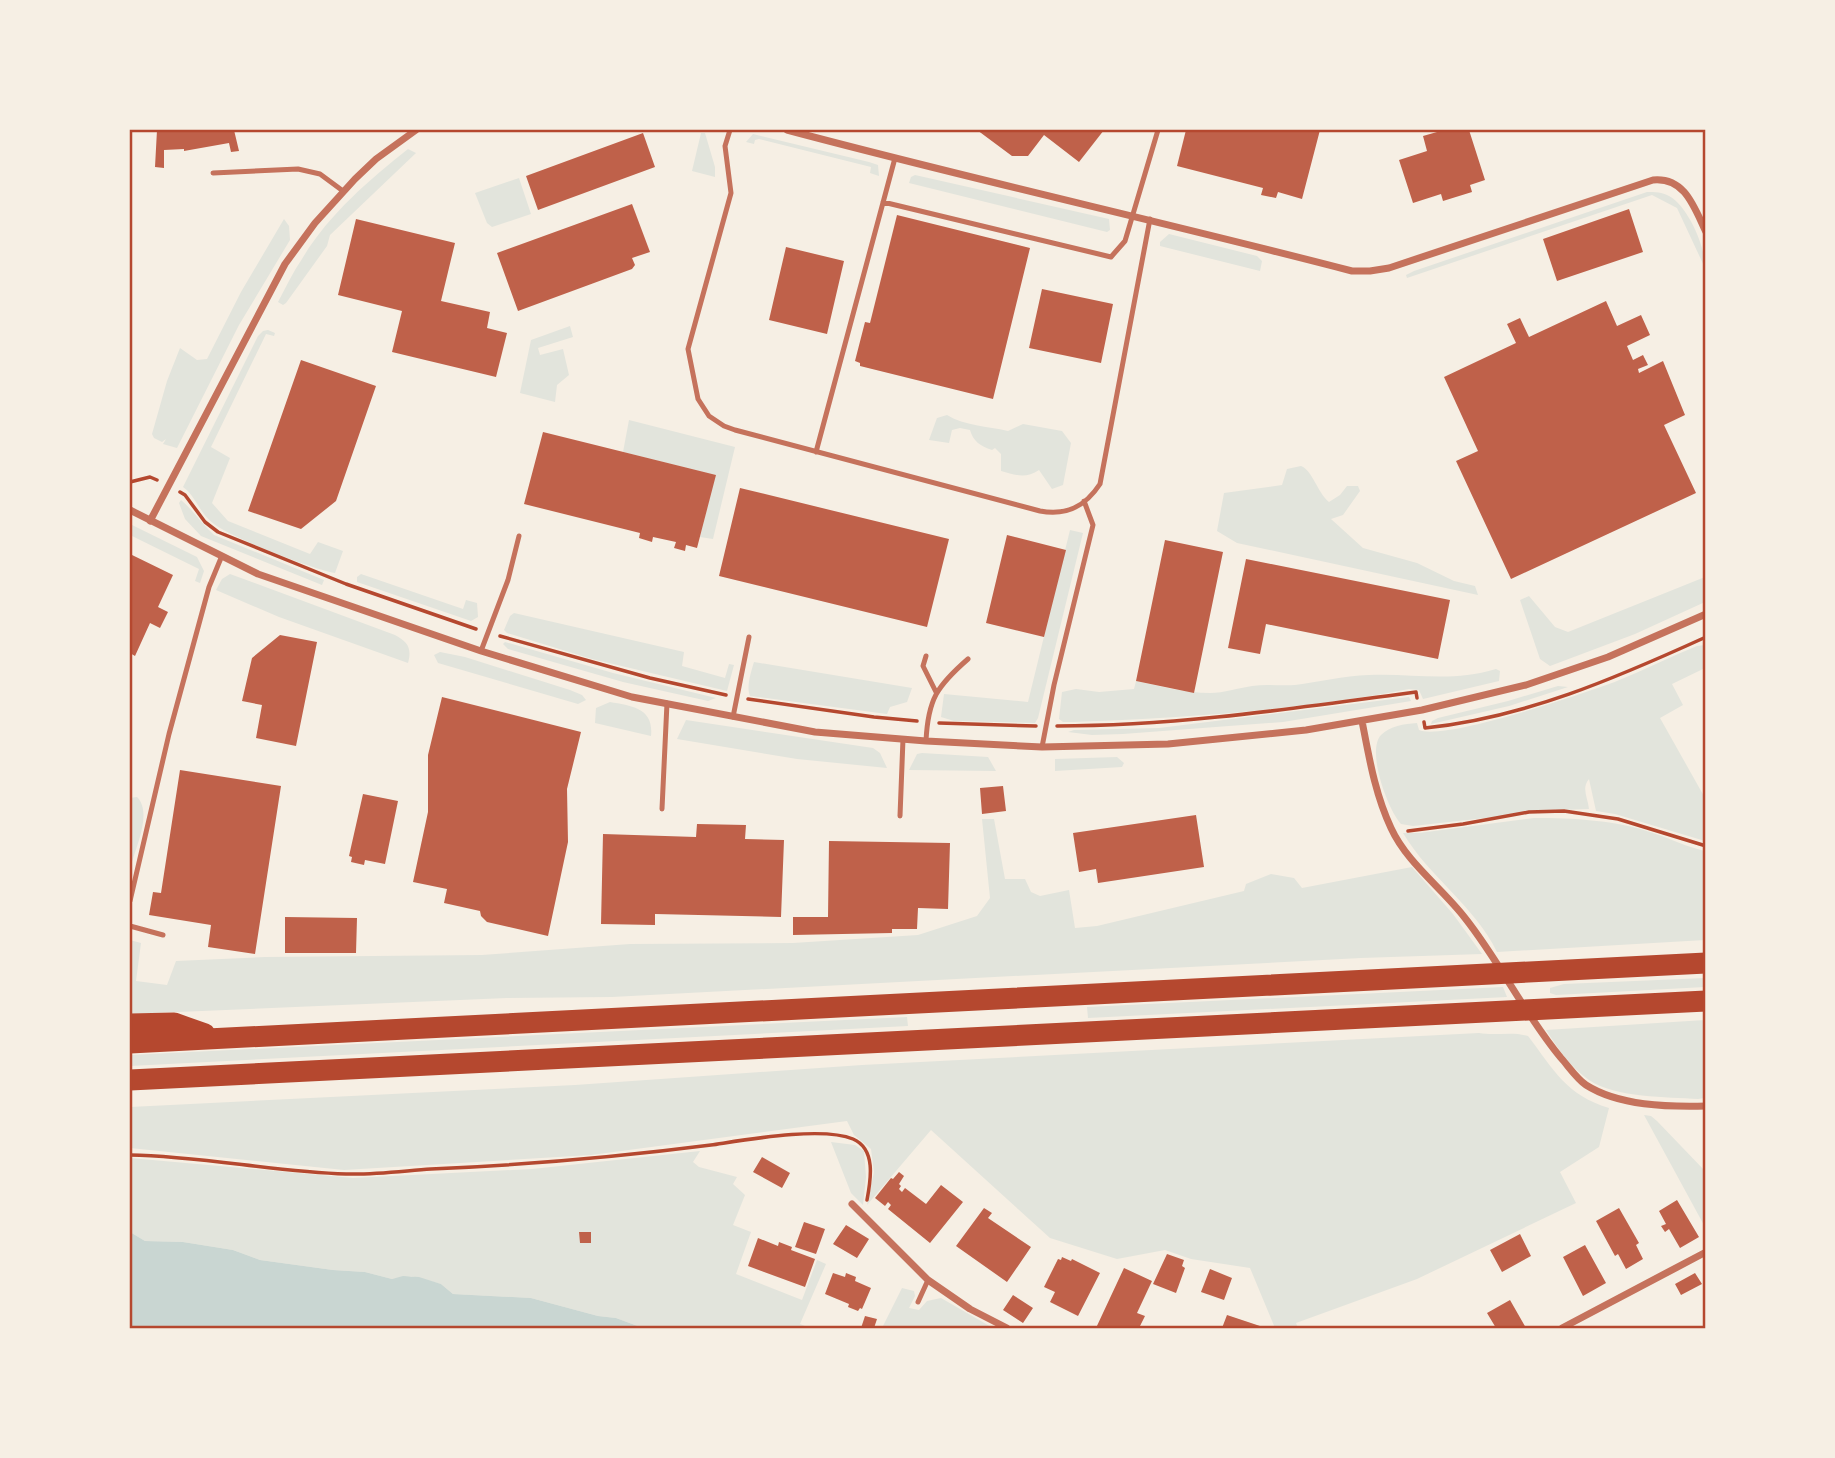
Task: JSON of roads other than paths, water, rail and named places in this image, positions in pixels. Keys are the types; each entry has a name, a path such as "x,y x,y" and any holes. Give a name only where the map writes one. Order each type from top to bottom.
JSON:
{"highway":[{"path":"130,1042 1706,963"},
{"path":"133,1081 1706,1001"},
{"path":"130,1024 174,1023 213,1037"}],"street":[{"path":"150,521 285,264 343,191 376,159 416,130"},
{"path":"787,130 1352,271 1389,268 1626,187 1667,178 1677,183 1687,195 1706,232"},
{"path":"130,510 221,558 258,574 481,651 632,696 815,732 926,741 1042,747 1168,744 1306,730 1362,721 1422,710 1526,685 1608,657 1706,614"},
{"path":"1362,721 1376,791 1392,831 1410,857 1465,918 1549,1044 1585,1085 1622,1099 1656,1104 1706,1106"},
{"path":"852,1204 928,1280 970,1309 1007,1328"},
{"path":"1562,1328 1706,1252"}],"lane":[{"path":"730,130 725,146 731,193 688,349 698,398 709,416 724,426 816,452 1056,514 1073,509 1093,494 1100,484 1150,219"},
{"path":"883,202 1111,257 1125,241 1158,130"},
{"path":"816,452 895,158"},
{"path":"212,173 298,169 320,174 343,191"},
{"path":"1042,747 1054,685 1093,525 1084,501"},
{"path":"481,651 508,580 519,536"},
{"path":"130,901 169,734 209,586 221,558"},
{"path":"733,716 750,637"},
{"path":"926,656 923,666 936,692"},
{"path":"926,741 927,722 936,692 947,677 968,659"},
{"path":"662,809 667,703"},
{"path":"900,816 902,739"},
{"path":"130,926 163,935"},
{"path":"918,1302 928,1280"}]}
